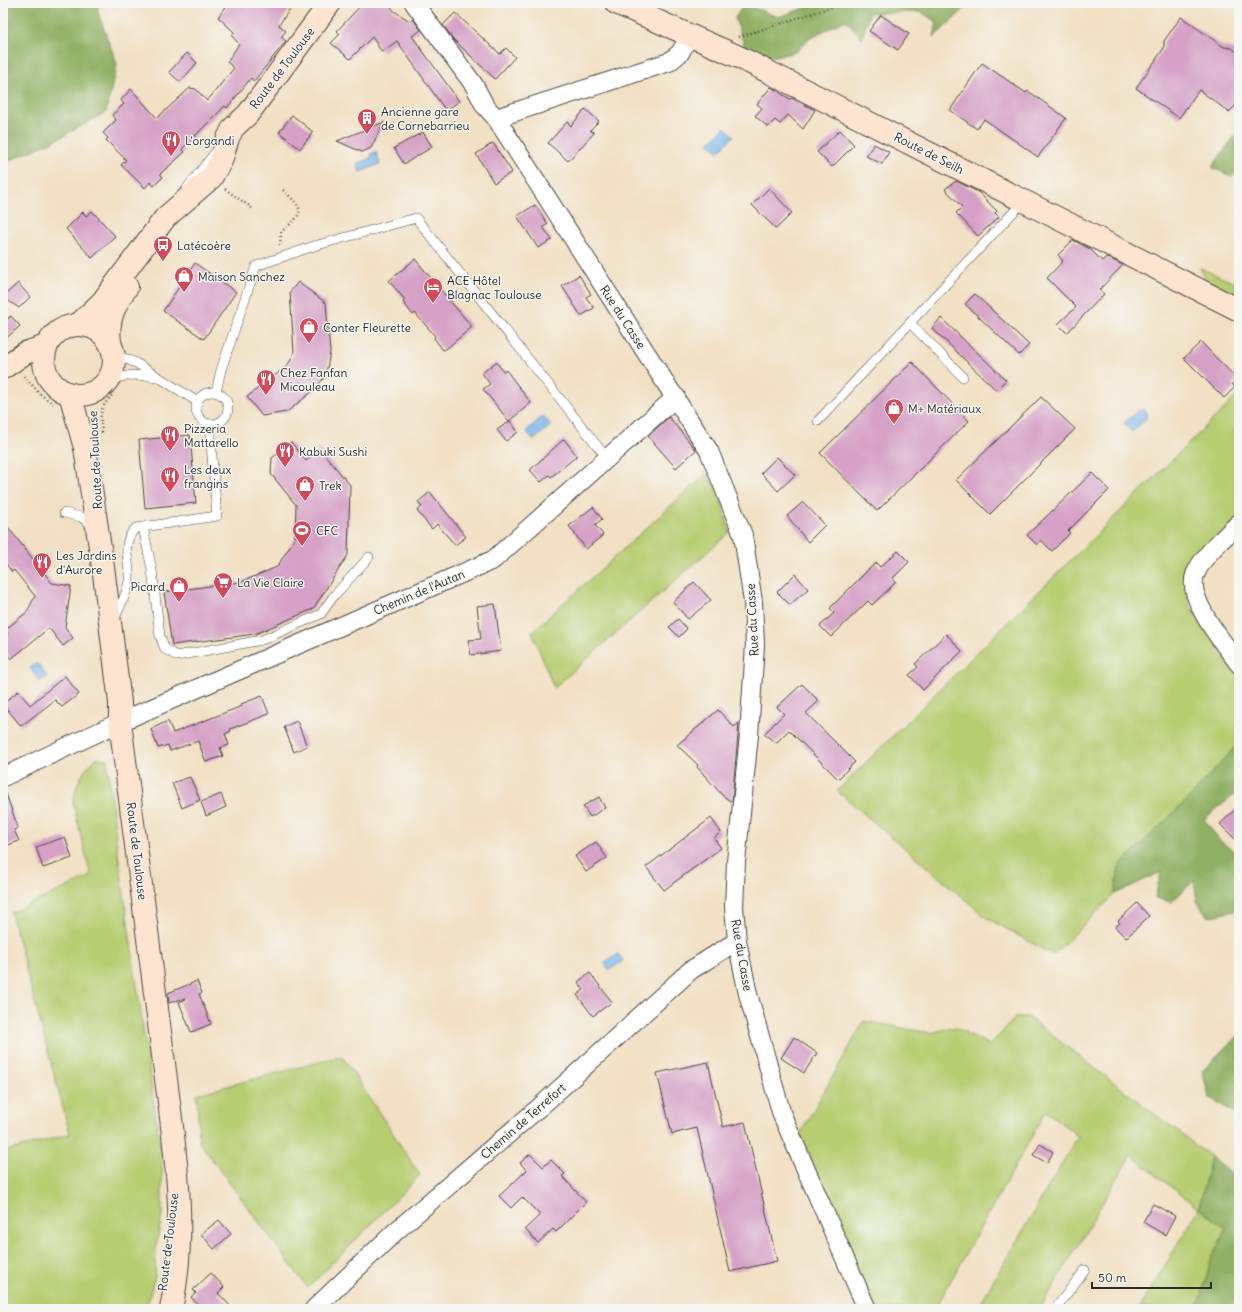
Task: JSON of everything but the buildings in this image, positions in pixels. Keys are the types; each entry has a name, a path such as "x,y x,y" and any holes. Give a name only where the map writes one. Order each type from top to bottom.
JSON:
{"main road":[{"name":"Route de Toulouse","path":"79,324 102,302 146,241 172,212 211,178 221,160 233,128 248,114 330,3"},
{"name":"Route de Seilh","path":"616,3 714,45 1239,310"},
{"name":"Route de Toulouse","path":"112,348 108,327 111,315 122,294 142,264 166,233 220,185 232,162 248,114"},
{"path":"79,324 97,329 112,348 114,364 101,386 82,394 73,403 48,376 44,361 46,346 59,330 79,324"},
{"path":"46,346 25,353 13,367 48,376"},
{"name":"Route de Toulouse","path":"98,529 99,496 91,412 101,386"},
{"name":"Route de Toulouse","path":"73,403 85,448 98,529 120,703 120,722 168,1098 180,1217 176,1303"},
{"name":"Route de Toulouse","path":"158,1309 168,1259 176,1174"}],"street":[{"name":"Rue du Casse","path":"414,3 474,84 485,106 496,118 627,325 676,397 709,451 733,507 743,535 753,602 755,645 741,800 734,907 737,941 750,1001 782,1115 867,1309"},
{"path":"496,118 669,62 680,53 690,35"},
{"name":"Chemin de l'Autan","path":"3,777 120,722 492,560 676,397"},
{"path":"1239,523 1210,552 1195,575 1196,596 1205,617 1239,664"},
{"name":"Chemin de Terrefort","path":"314,1309 396,1231 542,1105 691,970 737,941"}],"lane":[{"path":"818,421 1024,201"},
{"path":"216,392 221,370 256,266 279,257 416,218 607,458"},
{"path":"910,323 963,377"},
{"path":"112,348 198,402"},
{"path":"101,386 122,375 134,374 157,377"},
{"path":"216,392 225,399 228,410 222,421 211,424 202,420 199,416 197,412 198,402 207,393 216,392"},
{"path":"110,628 129,580 127,550 129,534 136,528 217,516 211,444 211,424"},
{"path":"64,513 82,517 98,529"},
{"path":"143,527 152,570 160,636 165,649 177,656 262,640 321,614 333,597 369,557"},
{"path":"1055,1309 1085,1270"}],"path":[{"path":"714,45 844,3"},
{"path":"225,189 252,208"},
{"path":"279,257 282,232 298,217 300,213 300,209 294,200 282,189"},
{"path":"13,367 39,394 58,408 66,412 73,403"},
{"path":"102,436 100,413 103,404 115,392 132,387 134,374"}],"green space":[{"path":"3,3 98,3 98,13 117,64 106,112 54,141 3,163"},
{"path":"820,3 971,3 934,37 937,22 921,12 870,13 862,38 846,20 809,38 796,52 772,57 745,47 735,18 744,4 778,17"},
{"path":"1239,130 1239,167 1232,177 1212,167"},
{"path":"1200,268 1239,285 1239,298 1207,282"},
{"path":"1239,394 1239,515 1187,583 1189,605 1239,678 1239,743 1188,799 1119,866 1115,894 1053,955 987,918 837,791"},
{"path":"706,474 719,493 730,532 554,688 532,632"},
{"path":"1239,743 1239,791 1204,819 1219,840 1239,854 1239,906 1234,911 1208,917 1197,901 1194,881 1171,902 1155,898 1161,872 1115,894 1119,866 1188,799"},
{"path":"97,758 107,759 117,846 162,1160 162,1215 156,1247 155,1276 146,1309 3,1309 3,1152 70,1134 11,913 91,876 73,803 77,785 86,768"},
{"path":"1016,1017 1028,1017 1211,1157 1199,1208 1226,1228 1211,1260 1199,1304 1195,1309 1139,1309 1199,1209 1131,1155 1040,1309 977,1309 1078,1136 1046,1111 935,1309 874,1309 800,1134 864,1021 931,1033 955,1027 990,1045"},
{"path":"1239,1035 1239,1116 1209,1097 1202,1071"},
{"path":"342,1056 420,1175 308,1288 199,1142 197,1094"},
{"path":"1211,1157 1239,1180 1239,1309 1195,1309 1199,1304 1211,1260 1226,1228 1199,1208"}],"water":[{"path":"725,127 734,136 718,152 709,143"},
{"path":"376,152 380,164 360,172 357,163 371,158 372,153"},
{"path":"1144,409 1147,412 1145,416 1147,418 1132,432 1124,423 1139,410"},
{"path":"543,416 551,425 534,440 526,431"},
{"path":"37,663 47,676 40,681 30,668"},
{"path":"618,954 623,961 609,970 605,963"}],"place":[{"name":"Ancienne gare de Cornebarrieu","path":"367,135"},
{"name":"L'organdi","path":"171,157"},
{"name":"Latécoère","path":"163,262"},
{"name":"Maison Sanchez","path":"184,293"},
{"name":"ACE Hôtel Blagnac Toulouse","path":"433,304"},
{"name":"Conter Fleurette","path":"309,344"},
{"name":"Chez Fanfan Micouleau","path":"266,396"},
{"name":"M+ Matériaux","path":"894,425"},
{"name":"Pizzeria Mattarello","path":"170,452"},
{"name":"Kabuki Sushi","path":"285,468"},
{"name":"Les deux frangins","path":"170,493"},
{"name":"Trek","path":"305,502"},
{"name":"CFC","path":"302,547"},
{"name":"Les Jardins d'Aurore","path":"42,579"},
{"name":"La Vie Claire","path":"223,599"},
{"name":"Picard","path":"179,603"}]}
